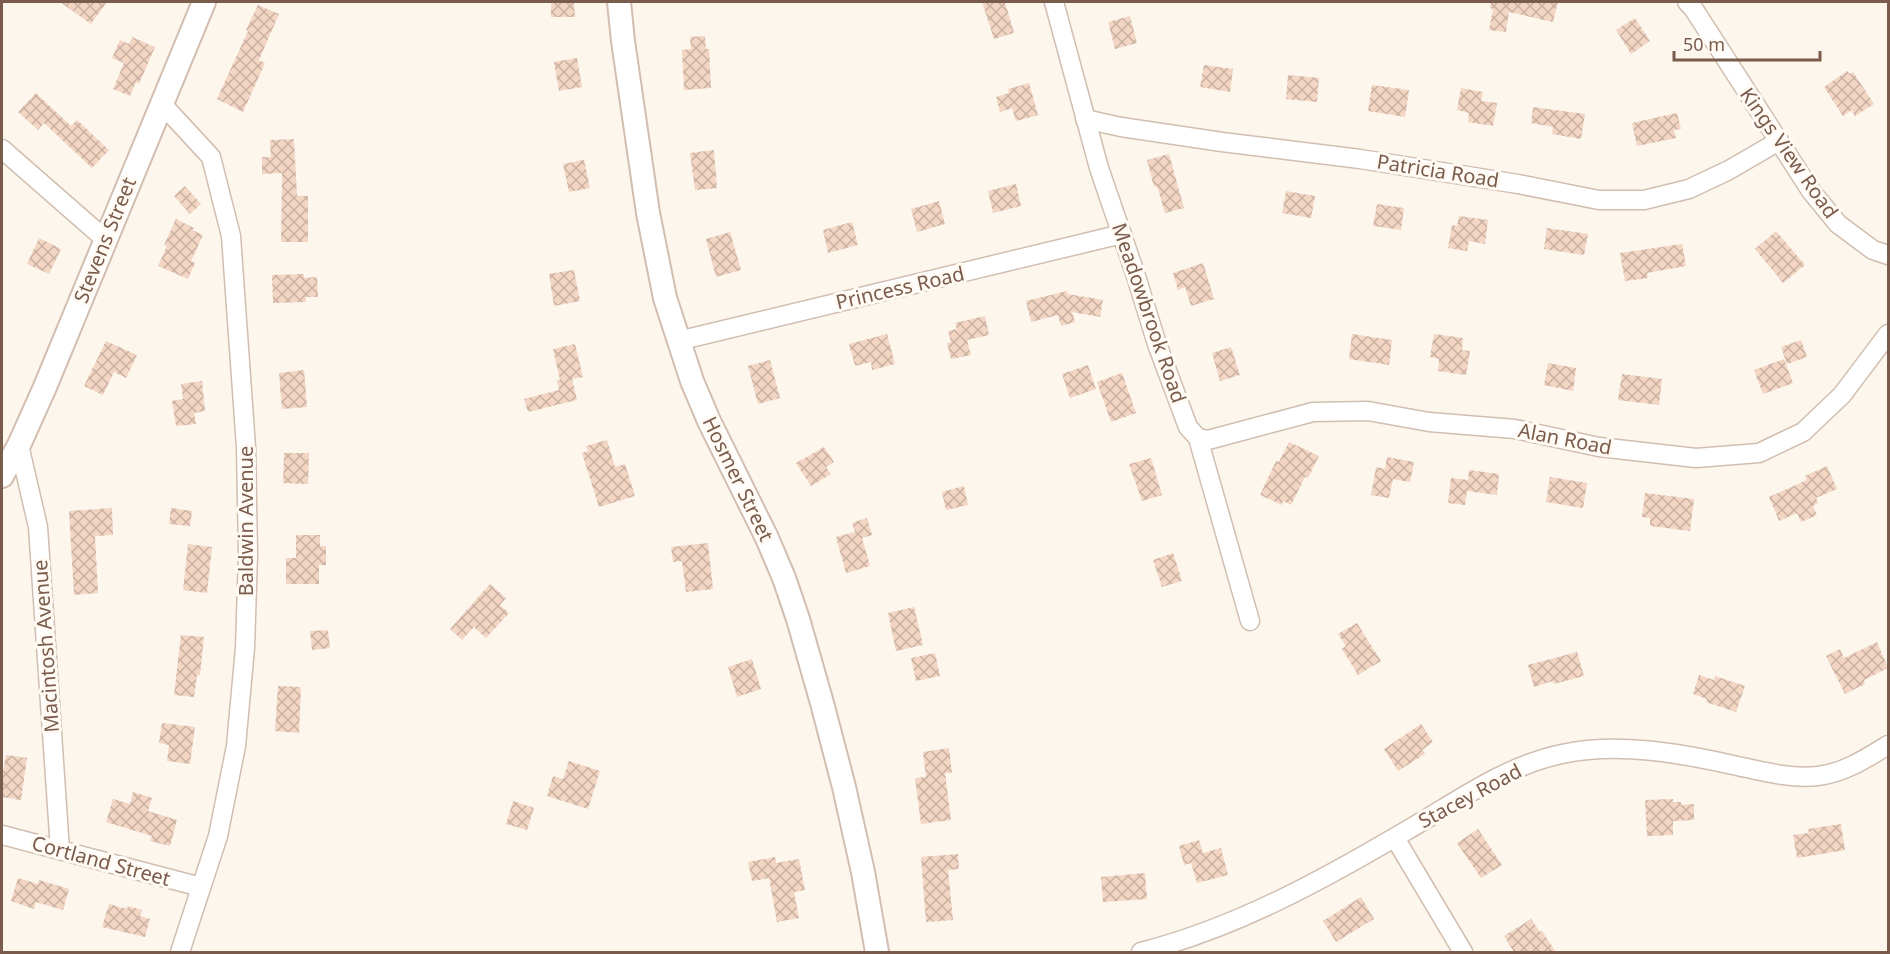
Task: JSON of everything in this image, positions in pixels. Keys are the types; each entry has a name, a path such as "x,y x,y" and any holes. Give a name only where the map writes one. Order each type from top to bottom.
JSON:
{"street":[{"name":"Hosmer Street","path":"619,2 624,52 648,213 665,298 678,341 709,421 768,538 798,619 844,787 863,872 877,952"},
{"name":"Meadowbrook Road","path":"1054,2 1099,168 1157,344 1188,427 1197,438 1250,621"},
{"name":"Kings View Road","path":"1687,2 1811,191 1838,224 1873,250 1888,255"},
{"name":"Stevens Street","path":"2,476 19,445 106,240 200,3"},
{"name":"Baldwin Avenue","path":"161,103 211,157 231,237 246,447 248,554 246,648 236,746 218,836 180,952"},
{"name":"Patricia Road","path":"1085,119 1222,142 1360,159 1518,184 1599,200 1644,200 1689,189 1729,170 1779,141"},
{"path":"2,149 106,240"},
{"name":"Princess Road","path":"678,341 1122,234"},
{"name":"Alan Road","path":"1197,438 1208,440 1313,412 1368,411 1429,422 1515,429 1599,447 1696,458 1759,453 1803,432 1842,394 1888,334"},
{"name":"Macintosh Avenue","path":"19,445 38,527 60,850"},
{"name":"Stacey Road","path":"1141,952 1172,944 1253,913 1293,894 1395,838 1481,786 1521,767 1562,754 1605,748 1648,751 1691,757 1776,775 1819,776 1860,763 1888,745"},
{"name":"Cortland Street","path":"2,835 201,887"},
{"path":"1395,838 1463,952"}],"building":[{"path":"60,2 107,2 91,24"},
{"path":"551,2 574,2 575,17 551,17"},
{"path":"982,2 1005,2 1014,33 994,39"},
{"path":"1491,2 1558,2 1553,22 1509,12 1506,32 1489,30 1493,9 1490,8"},
{"path":"258,5 279,14 259,60 265,63 243,112 217,99"},
{"path":"1130,16 1137,43 1115,49 1108,22"},
{"path":"1635,18 1650,41 1631,54 1616,30"},
{"path":"705,36 706,49 709,49 711,88 684,90 682,50 691,49 690,37"},
{"path":"132,37 155,47 139,84 136,82 130,96 113,89 124,63 112,58 120,40 129,44"},
{"path":"577,58 582,87 559,91 554,62"},
{"path":"1204,65 1233,69 1230,92 1200,87"},
{"path":"1847,71 1850,74 1853,72 1874,104 1855,116 1852,110 1843,116 1824,87"},
{"path":"1288,75 1319,78 1317,102 1286,99"},
{"path":"1029,83 1038,115 1016,121 1012,108 1000,112 996,97 1009,93 1008,89"},
{"path":"1372,85 1409,90 1405,117 1368,111"},
{"path":"1461,88 1483,92 1481,101 1497,103 1493,126 1468,122 1469,113 1457,110"},
{"path":"36,93 71,126 77,120 109,150 92,168 44,123 38,130 18,112"},
{"path":"1533,107 1585,114 1581,139 1552,134 1553,127 1531,123"},
{"path":"1677,113 1681,129 1674,130 1676,138 1637,146 1632,123"},
{"path":"294,139 297,196 308,196 308,242 281,242 282,173 262,174 262,157 271,157 270,140"},
{"path":"714,150 717,188 695,190 690,153"},
{"path":"1169,154 1184,208 1165,213 1157,186 1154,187 1147,160"},
{"path":"584,160 590,188 569,192 563,164"},
{"path":"1016,184 1021,206 993,213 988,191"},
{"path":"185,186 201,204 190,214 174,196"},
{"path":"1286,191 1315,196 1311,218 1282,213"},
{"path":"939,201 945,224 917,232 911,209"},
{"path":"1377,204 1404,208 1401,230 1373,226"},
{"path":"1459,216 1488,220 1485,244 1469,241 1467,251 1448,248 1452,225 1457,226"},
{"path":"176,219 203,235 191,261 195,263 188,279 158,266 167,246 164,245"},
{"path":"852,222 858,245 828,253 823,230"},
{"path":"1547,228 1588,234 1584,255 1544,249"},
{"path":"1776,231 1805,265 1783,283 1755,249"},
{"path":"730,232 741,270 716,277 706,239"},
{"path":"39,238 61,249 49,274 27,264"},
{"path":"1682,244 1686,266 1647,273 1648,278 1625,281 1620,253"},
{"path":"1203,263 1214,299 1191,306 1185,287 1178,290 1173,273"},
{"path":"574,270 580,301 554,306 549,274"},
{"path":"304,274 304,278 317,277 318,297 306,297 306,302 273,303 272,275"},
{"path":"1067,291 1068,294 1103,300 1100,317 1072,312 1075,322 1061,326 1058,315 1031,322 1026,301"},
{"path":"985,316 989,335 967,340 971,355 951,359 947,343 951,342 948,331 957,329 955,323"},
{"path":"887,334 895,364 872,370 871,362 855,366 849,344"},
{"path":"1352,334 1392,340 1389,365 1349,359"},
{"path":"1434,334 1463,338 1462,350 1470,351 1466,375 1438,371 1439,359 1430,357"},
{"path":"1801,340 1807,357 1787,364 1781,347"},
{"path":"106,341 137,355 126,378 114,372 103,395 84,386"},
{"path":"575,344 583,377 572,379 577,400 528,412 524,399 559,390 557,380 560,380 553,349"},
{"path":"1231,347 1240,375 1220,381 1212,353"},
{"path":"1784,359 1793,383 1763,394 1754,370"},
{"path":"770,360 780,398 758,404 748,366"},
{"path":"1548,363 1576,368 1573,391 1544,385"},
{"path":"1088,365 1096,389 1070,398 1062,374"},
{"path":"304,370 307,407 282,409 279,373"},
{"path":"1122,373 1136,413 1111,422 1097,382"},
{"path":"1622,374 1662,379 1659,405 1618,400"},
{"path":"202,381 205,411 194,413 196,424 176,426 172,401 183,399 181,384"},
{"path":"607,440 615,467 625,464 635,496 599,507 582,453 588,451 586,446"},
{"path":"1289,442 1319,456 1291,505 1283,501 1282,505 1260,495 1276,461 1279,462"},
{"path":"824,447 834,462 826,467 831,474 811,486 796,463"},
{"path":"284,453 309,453 308,484 283,483"},
{"path":"1387,457 1414,462 1410,482 1393,479 1389,498 1371,495 1376,467 1385,469"},
{"path":"1151,458 1162,495 1142,501 1129,464"},
{"path":"1827,466 1837,489 1816,498 1818,503 1813,506 1817,515 1801,522 1797,513 1779,521 1769,497 1807,480 1805,476"},
{"path":"1469,470 1499,474 1497,495 1467,491 1465,505 1448,503 1451,478 1468,480"},
{"path":"1550,477 1587,483 1583,508 1546,502"},
{"path":"964,486 968,505 946,510 942,492"},
{"path":"1645,493 1694,499 1690,531 1650,526 1650,518 1642,517"},
{"path":"112,508 113,535 95,536 98,593 74,595 69,511"},
{"path":"171,508 192,511 190,526 169,524"},
{"path":"867,518 872,535 862,538 870,566 846,573 836,537 855,532 852,523"},
{"path":"296,535 320,535 320,546 326,546 326,565 319,565 319,584 286,584 286,558 296,558"},
{"path":"708,543 713,589 686,592 682,561 673,562 671,547"},
{"path":"188,544 212,547 207,593 183,590"},
{"path":"1173,553 1182,581 1162,587 1153,560"},
{"path":"490,584 506,598 500,605 509,613 486,638 474,627 462,640 450,629"},
{"path":"914,607 923,645 896,651 888,613"},
{"path":"1357,623 1381,661 1358,675 1342,649 1346,646 1338,634"},
{"path":"328,630 330,648 312,650 310,631"},
{"path":"181,635 204,637 200,675 197,675 194,697 174,695"},
{"path":"1877,642 1888,668 1864,680 1865,684 1845,694 1826,656 1840,649 1844,658"},
{"path":"1577,652 1584,676 1534,687 1528,665"},
{"path":"935,653 940,676 916,681 911,658"},
{"path":"752,659 761,689 737,697 728,667"},
{"path":"1699,675 1714,680 1715,676 1745,686 1736,712 1706,702 1707,699 1693,694"},
{"path":"278,686 301,687 299,733 275,731"},
{"path":"162,723 195,727 190,764 167,761 169,745 159,743"},
{"path":"1421,724 1433,742 1422,750 1425,754 1398,771 1384,749"},
{"path":"949,748 952,773 945,773 951,820 921,824 915,778 926,777 923,752"},
{"path":"6,755 27,758 21,800 2,797 2,772"},
{"path":"569,761 600,771 588,809 547,796 553,776 563,779"},
{"path":"133,792 152,798 148,811 177,820 170,846 150,841 152,836 106,822 113,799 130,804"},
{"path":"1673,799 1673,802 1681,802 1681,805 1694,804 1694,820 1673,821 1673,835 1647,836 1645,800"},
{"path":"513,801 534,808 527,830 506,824"},
{"path":"1841,824 1845,850 1797,858 1793,835 1809,833 1808,829"},
{"path":"1478,829 1502,865 1481,878 1457,843"},
{"path":"1199,840 1203,853 1221,848 1228,875 1197,883 1191,863 1184,865 1179,846"},
{"path":"958,854 959,869 948,870 953,920 926,922 921,857"},
{"path":"775,857 776,863 799,859 805,890 794,892 799,918 777,922 769,878 752,881 748,862"},
{"path":"1145,873 1147,899 1103,902 1101,877"},
{"path":"18,878 38,884 39,880 69,889 63,910 36,902 34,909 11,901"},
{"path":"1361,897 1374,919 1336,942 1323,921"},
{"path":"109,904 142,910 140,916 150,919 145,937 102,927"},
{"path":"1531,919 1556,952 1514,952 1504,936"}]}
